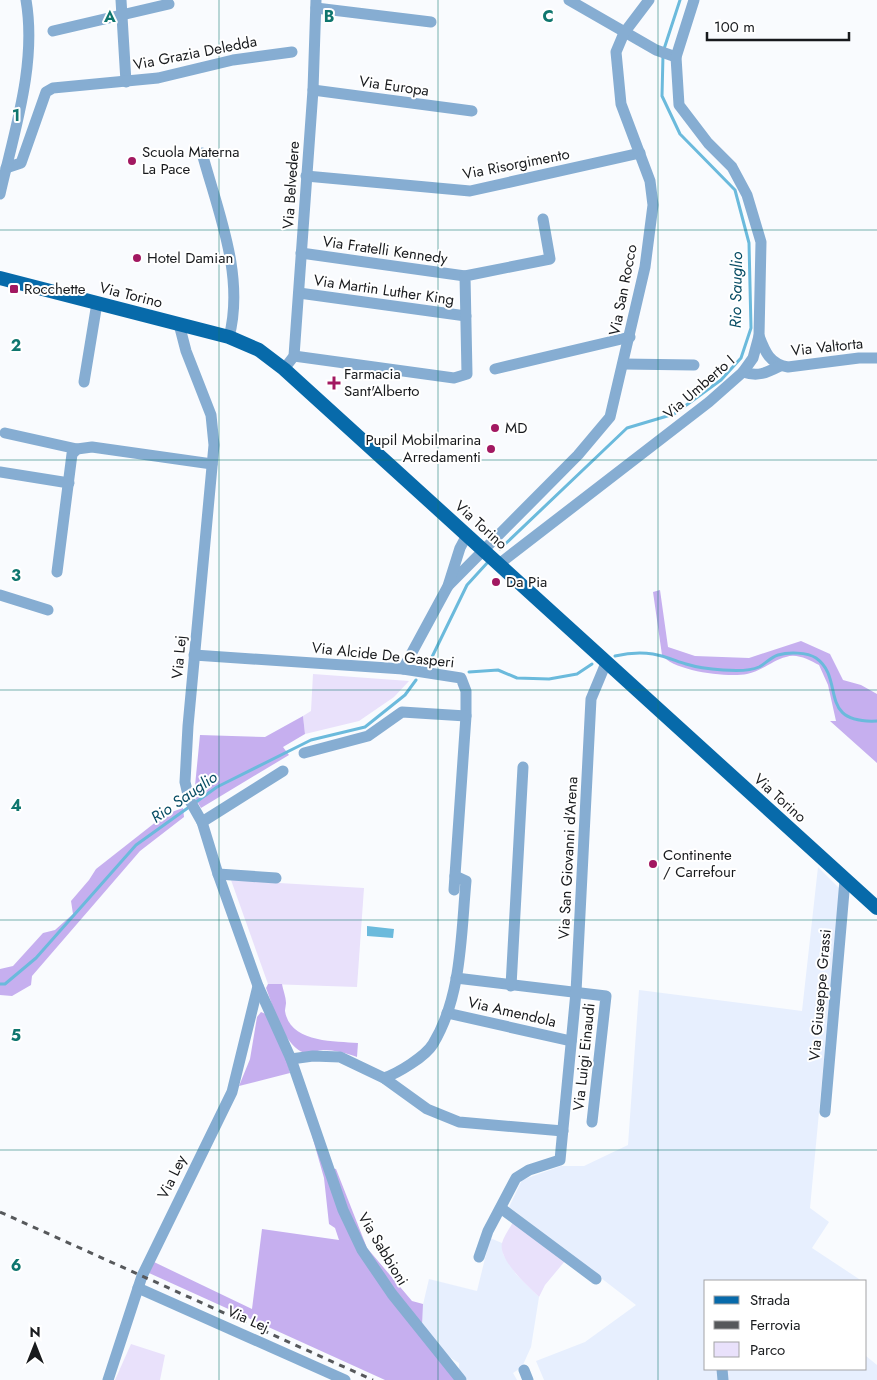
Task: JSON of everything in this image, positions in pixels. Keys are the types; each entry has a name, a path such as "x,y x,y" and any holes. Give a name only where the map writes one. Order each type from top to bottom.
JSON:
{"main road":[{"name":"Via Torino","path":"0,278 229,337 259,350 284,369 877,908"}],"street":[{"path":"0,194 26,74 30,20 26,0"},
{"path":"122,0 126,82"},
{"path":"569,0 624,33 656,50 673,56"},
{"name":"Via San Rocco","path":"448,586 578,455 610,417 645,267 653,205 650,181 621,104 616,52 624,33 650,0"},
{"name":"Via Umberto I","path":"499,564 709,402 743,372 753,358 759,336 761,242 747,195 732,167 708,143 679,105 673,56 694,0"},
{"path":"53,31 169,4"},
{"path":"316,4 431,22"},
{"name":"Via Belvedere","path":"294,356 313,90 316,4"},
{"name":"Via Grazia Deledda","path":"6,168 20,164 46,92 54,88 158,78 233,60 292,52"},
{"name":"Via Europa","path":"313,90 472,111"},
{"path":"202,153 228,246 233,277 234,304 229,337"},
{"name":"Via Risorgimento","path":"306,176 470,191 640,153"},
{"name":"Via Fratelli Kennedy","path":"301,253 465,276 550,259 543,220"},
{"path":"284,369 294,356 454,378 462,377 467,374 465,276"},
{"name":"Via Martin Luther King","path":"299,293 466,316"},
{"path":"84,382 97,303"},
{"name":"Via Lej","path":"179,324 186,351 211,415 214,445 194,654 185,782 189,799 202,822 218,874 258,986"},
{"name":"Via Valtorta","path":"759,336 765,353 772,362 780,366 788,367 859,358 877,358"},
{"path":"495,369 630,337"},
{"path":"623,364 694,365"},
{"name":"Via Valtorta","path":"743,372 754,376 766,373 780,366"},
{"path":"5,433 77,449 92,447 212,464"},
{"path":"57,572 72,454 77,449"},
{"path":"0,472 69,483"},
{"path":"403,669 448,586 460,548 467,535"},
{"path":"0,595 48,610"},
{"name":"Via Alcide De Gasperi","path":"194,654 403,669 461,678 466,691 466,716 454,890"},
{"name":"Via San Giovanni d'Arena","path":"502,1209 516,1178 529,1170 560,1160 576,992 591,699 606,663"},
{"path":"304,753 368,736 402,712 466,716"},
{"path":"511,986 523,767"},
{"path":"202,822 284,771"},
{"path":"218,874 276,878"},
{"path":"384,1078 398,1073 432,1045 447,1013 456,978 466,881 455,876"},
{"name":"Via Giuseppe Grassi","path":"825,1112 845,880"},
{"path":"456,978 511,986 576,992"},
{"name":"Via Sabbioni","path":"258,986 291,1060 342,1210 362,1250 392,1294 461,1380"},
{"name":"Via Ley","path":"108,1380 138,1288 159,1238 232,1092 258,986"},
{"name":"Via Luigi Einaudi","path":"576,992 606,996 592,1122"},
{"name":"Via Amendola","path":"447,1013 571,1041"},
{"path":"291,1060 314,1056 340,1057 384,1078 427,1109 459,1122 563,1131"},
{"path":"479,1257 488,1231 502,1209 596,1279"},
{"name":"Via Lej","path":"138,1288 345,1380"}],"shaded area":[{"path":"660,590 668,647 695,656 749,658 801,641 830,654 843,680 861,685 877,694 877,763 830,721 836,721 828,685 819,665 811,661 799,656 790,656 781,658 752,673 727,675 701,672 668,661 662,655 653,592"},
{"path":"303,716 305,734 283,747 289,755 201,808 194,796 200,735 265,737"},
{"path":"183,808 184,817 140,851 32,976 31,985 12,996 0,995 0,969 13,966 43,933 55,930 73,914 71,901 96,869 166,814"},
{"path":"818,867 840,889 810,1208 829,1222 812,1248 860,1280 704,1280 704,1370 867,1370 867,1357 877,1365 877,1380 544,1380 536,1361 585,1342 636,1305 509,1207 522,1180 561,1166 584,1166 628,1145 639,990 802,1011"},
{"path":"268,984 282,984 286,1001 285,1011 295,1029 304,1035 314,1038 358,1043 357,1057 327,1050 308,1053 300,1051 293,1045 281,1027 266,988"},
{"path":"261,1012 268,1015 290,1073 239,1086 250,1059 257,1017"},
{"path":"311,1132 339,1211 455,1380 385,1380 149,1273 154,1262 252,1309 262,1229 339,1240 335,1228 329,1224 324,1178"},
{"path":"331,1168 336,1169 367,1248 412,1301 423,1304 422,1325 364,1249"},
{"path":"490,1238 502,1243 503,1254 516,1274 539,1297 531,1347 522,1367 513,1373 517,1380 468,1380 459,1375 459,1363 443,1353 422,1325 421,1313 429,1279 477,1291"}],"green space":[{"path":"313,674 409,681 394,697 359,721 305,734 303,716 311,711"},
{"path":"231,880 364,888 357,987 268,984"},
{"path":"513,1222 565,1261 545,1285 539,1297 521,1280 509,1265 502,1250 503,1240"},
{"path":"131,1344 165,1355 160,1380 115,1380"}],"water":[{"path":"367,926 394,929 393,938 367,936"}],"waterway":[{"name":"Rio Sauglio","path":"664,49 680,0"},
{"name":"Rio Sauglio","path":"500,549 627,428 674,414 721,380 741,358 751,328 749,243 735,190 680,134 662,96 663,55"},
{"name":"Rio Sauglio","path":"431,659 467,585 488,562"},
{"path":"615,656 648,653 693,666 712,669 744,670 759,667 773,657 782,654 797,653 808,655 816,658 825,667 830,677 835,699 839,708 846,715 858,720 877,721"},
{"path":"469,672 498,670 517,678 549,679 577,674 592,664"},
{"name":"Rio Sauglio","path":"0,984 5,984 36,958 136,845 217,787 311,740 365,727 405,695 416,680"}],"railway":[{"path":"0,1212 373,1380"}],"place":[{"name":"Scuola Materna La Pace","path":"132,161"},
{"name":"Hotel Damian","path":"137,258"},
{"name":"Rocchette","path":"14,289"},
{"name":"Farmacia Sant'Alberto","path":"334,383"},
{"name":"MD","path":"495,428"},
{"name":"Pupil Mobilmarina Arredamenti","path":"491,449"},
{"name":"Da Pia","path":"496,582"},
{"name":"Continente / Carrefour","path":"653,864"}]}
